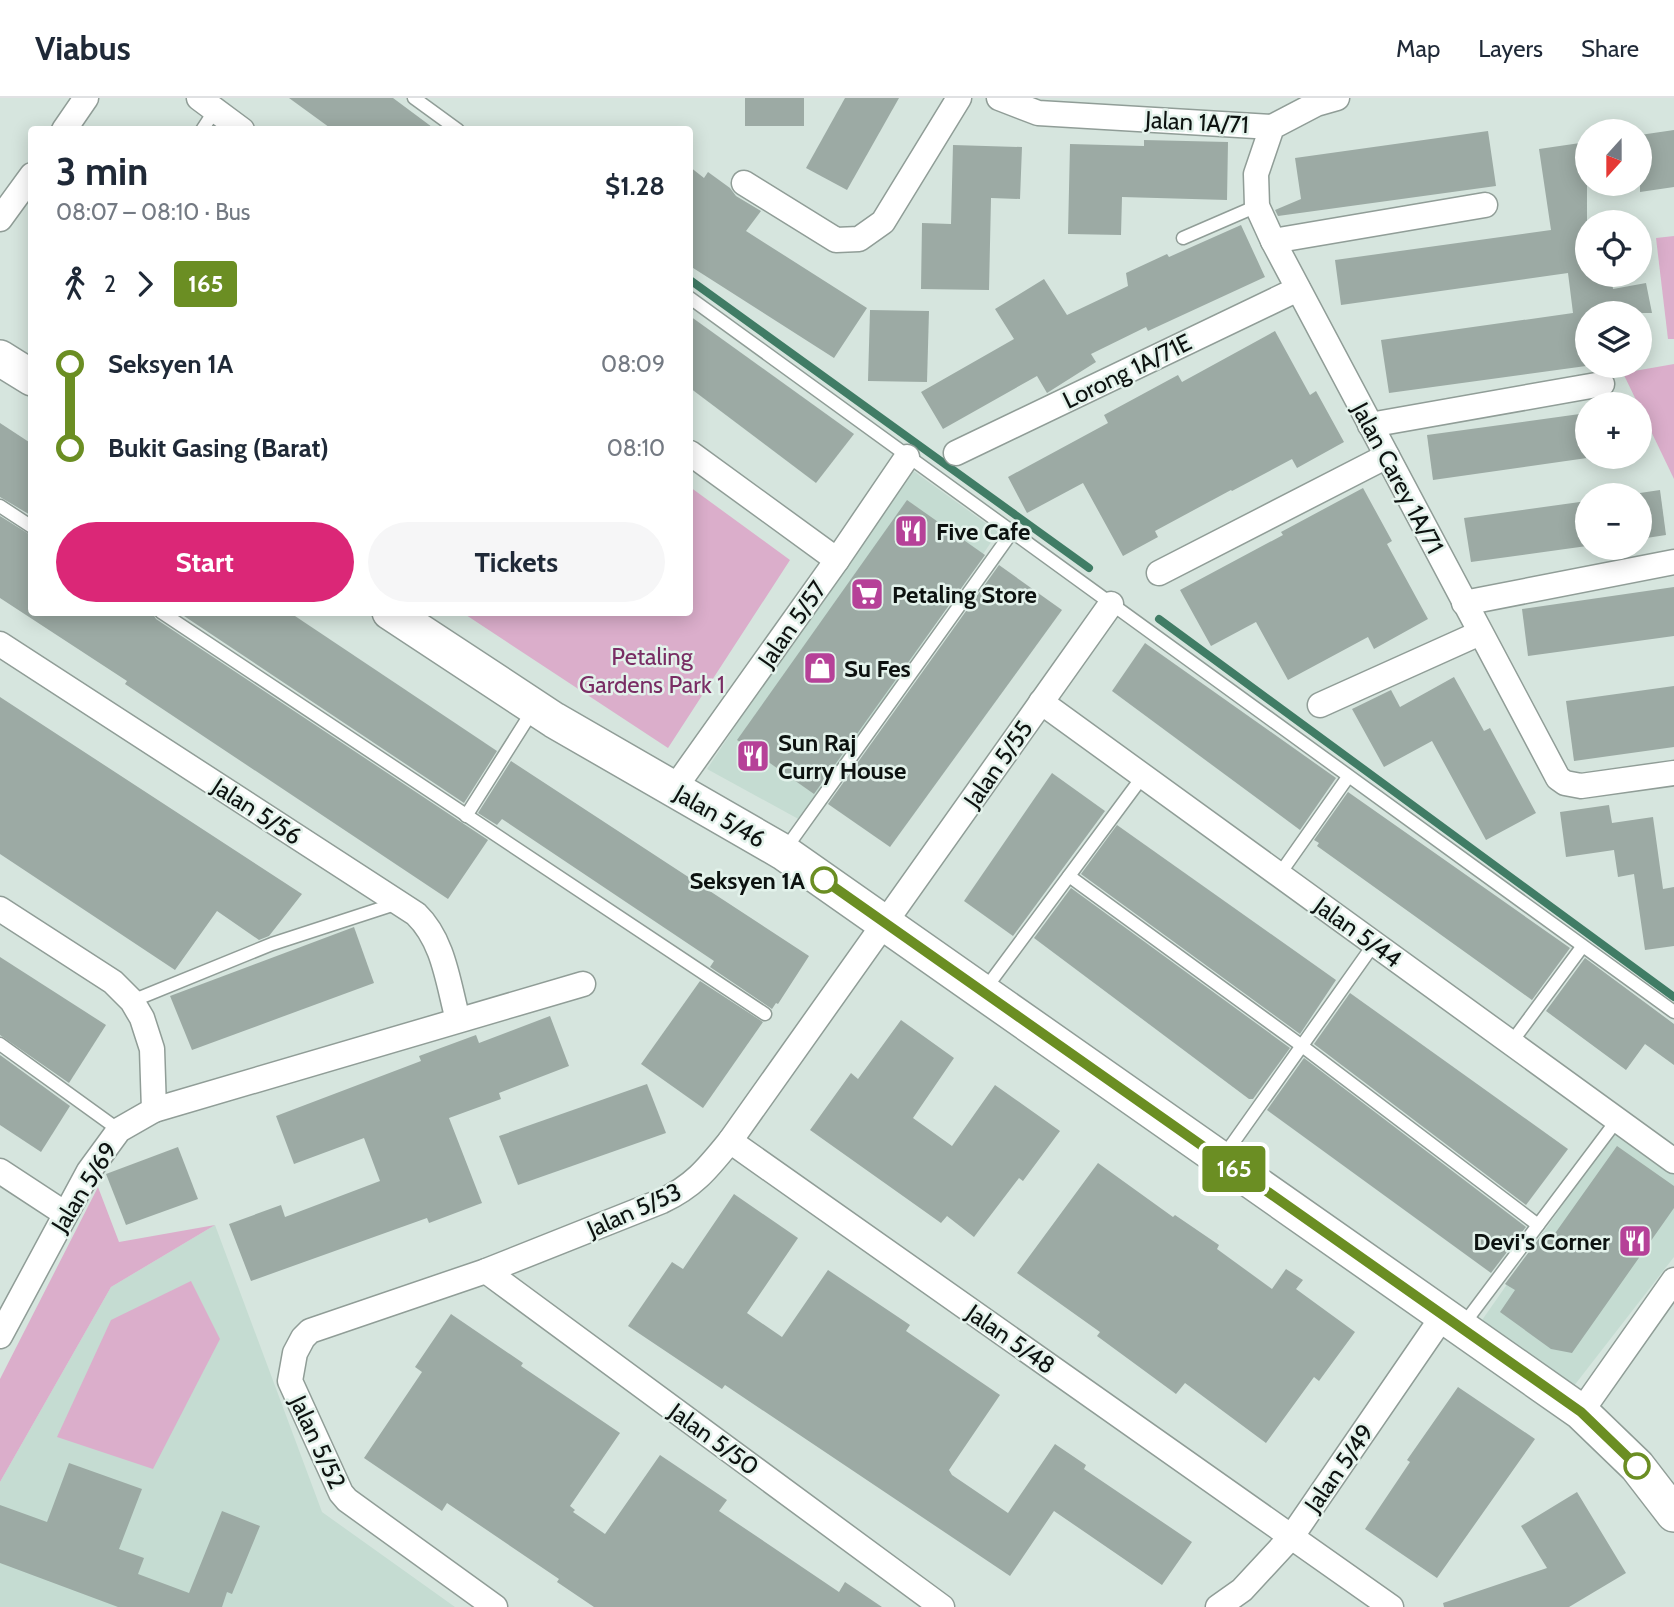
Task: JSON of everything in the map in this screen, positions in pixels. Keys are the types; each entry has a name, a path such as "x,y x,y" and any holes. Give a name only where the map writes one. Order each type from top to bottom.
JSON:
{"street":[{"path":"67,126 86,98"},
{"path":"744,183 836,240 859,239 883,222 959,98"},
{"name":"Jalan 1A/71","path":"999,98 1038,113 1272,127"},
{"path":"1272,127 1316,104 1337,98"},
{"path":"205,112 234,126"},
{"name":"Jalan Carey 1A/71","path":"1272,127 1256,174 1257,206 1298,289 1554,771 1565,783 1581,786 1674,773"},
{"path":"0,219 28,180"},
{"path":"1273,241 1485,205"},
{"name":"Lorong 1A/71E","path":"956,453 1298,289"},
{"path":"0,358 28,374"},
{"path":"1370,425 1602,384"},
{"path":"693,455 837,560"},
{"path":"1159,573 1387,456"},
{"name":"Jalan 5/57","path":"674,789 907,457"},
{"path":"1464,603 1674,562"},
{"name":"Jalan 5/55","path":"885,923 1111,604"},
{"name":"Jalan 5/46","path":"396,616 554,720 783,852 1581,1412 1637,1466 1674,1514"},
{"path":"1320,705 1480,633"},
{"name":"Jalan 5/56","path":"5,651 398,903 430,927 438,944 458,1020"},
{"name":"Jalan 5/44","path":"1041,702 1674,1161"},
{"path":"0,909 113,982 132,1001 142,1018 152,1049 154,1110 583,984"},
{"name":"Jalan 5/53","path":"310,1331 486,1271 684,1190 698,1179 730,1141 885,923"},
{"name":"Jalan 5/69","path":"0,1336 7,1305 89,1171 119,1130 154,1110"},
{"name":"Jalan 5/48","path":"730,1141 1391,1607"},
{"path":"0,1171 64,1213"},
{"name":"Jalan 5/50","path":"486,1271 942,1607"},
{"path":"1581,1412 1674,1280"},
{"name":"Jalan 5/49","path":"1219,1607 1242,1590 1292,1536 1452,1322"},
{"name":"Jalan 5/52","path":"310,1331 295,1353 290,1381 341,1493 495,1607"}],"lane":[{"path":"414,98 451,126"},
{"path":"1183,238 1257,206"},
{"path":"693,300 1674,1012"},
{"path":"0,506 28,524"},
{"path":"783,852 1012,532"},
{"path":"167,616 765,1014"},
{"path":"466,816 536,707"},
{"path":"982,992 1143,776"},
{"path":"1279,875 1348,777"},
{"path":"1069,876 1302,1046 1538,1225"},
{"path":"132,1001 272,944 398,903"},
{"path":"1221,1160 1374,944"},
{"path":"1511,1043 1583,947"},
{"path":"0,1044 119,1130"},
{"path":"1452,1322 1538,1225 1617,1119"}],"shaded area":[{"path":"908,467 998,532 802,821 707,769"},
{"path":"1617,1127 1674,1172 1674,1257 1570,1391 1480,1323"},
{"path":"215,1225 322,1512 455,1607 0,1607 0,1482 111,1287"}],"green space":[{"path":"1674,236 1674,339 1668,339 1656,238"},
{"path":"1674,364 1674,479 1652,433 1652,392 1632,392 1625,378 1652,378 1652,368"},
{"name":"Petaling Gardens Park 1","path":"693,489 790,560 668,748 468,616 693,616"},
{"path":"98,1187 119,1242 215,1225 111,1287 0,1482 0,1379"},
{"path":"191,1281 220,1339 153,1469 57,1437 111,1320"}],"building":[{"path":"289,98 393,98 431,126 328,126"},
{"path":"745,98 804,98 804,126 745,126"},
{"path":"845,98 899,98 847,190 806,168"},
{"path":"1674,130 1674,187 1652,190 1652,133"},
{"path":"1488,131 1496,186 1278,216 1275,210 1301,199 1295,158"},
{"path":"1144,140 1228,142 1227,200 1122,197 1121,235 1068,234 1070,144 1144,146"},
{"path":"1575,144 1575,196 1587,196 1587,210 1575,210 1575,287 1647,287 1650,301 1575,301 1575,368 1389,393 1381,340 1573,313 1568,273 1341,305 1335,260 1551,230 1539,149"},
{"path":"953,145 1022,147 1020,199 991,198 989,290 921,289 922,223 951,224"},
{"path":"693,169 704,178 708,172 730,188 736,196 761,211 746,231 867,308 834,358 693,268"},
{"path":"1241,225 1265,277 1148,331 1146,327 1091,354 1096,362 1047,393 1037,376 943,429 921,392 1014,339 995,309 1044,279 1067,315 1128,286 1126,273"},
{"path":"870,310 929,311 927,382 868,381"},
{"path":"693,318 854,434 816,483 693,390"},
{"path":"1275,331 1310,395 1316,391 1344,442 1297,468 1292,459 1231,490 1155,531 1158,537 1123,556 1083,483 1027,513 1008,477 1108,423 1104,415 1178,375 1182,382"},
{"path":"1575,415 1575,460 1433,480 1427,435"},
{"path":"0,423 28,441 28,514 0,497"},
{"path":"1363,488 1392,541 1387,544 1428,619 1374,649 1368,637 1288,680 1256,622 1211,646 1180,590 1283,535 1281,532"},
{"path":"1660,490 1666,535 1652,537 1652,491"},
{"path":"907,500 985,555 814,794 737,740"},
{"path":"1575,503 1575,548 1471,562 1464,518"},
{"path":"0,516 28,534 28,616 154,616 488,840 448,899 0,598"},
{"path":"999,565 1062,610 890,847 828,804"},
{"path":"1674,587 1674,636 1528,656 1522,609"},
{"path":"184,616 295,616 497,751 464,803"},
{"path":"1145,643 1336,778 1300,830 1112,691"},
{"path":"1454,677 1484,731 1490,728 1536,813 1486,840 1432,741 1384,767 1352,709 1391,690 1400,707"},
{"path":"1674,686 1674,747 1574,761 1566,701"},
{"path":"0,697 302,894 269,936 259,940 217,911 175,970 0,854"},
{"path":"511,761 809,956 778,1004 772,1009 710,967 714,961 502,819 497,825 478,813"},
{"path":"1052,773 1105,811 1013,936 964,901"},
{"path":"1348,792 1570,948 1532,1000 1317,846 1319,843 1314,840"},
{"path":"1609,805 1612,823 1653,817 1663,889 1674,887 1674,946 1645,950 1634,874 1618,877 1614,850 1566,857 1560,812"},
{"path":"1117,825 1336,980 1300,1034 1081,874"},
{"path":"1071,888 1290,1048 1253,1099 1249,1099 1034,938"},
{"path":"354,927 374,983 192,1050 170,996"},
{"path":"0,957 106,1025 69,1083 0,1035"},
{"path":"1585,958 1674,1024 1674,1065 1645,1044 1626,1070 1546,1011"},
{"path":"700,981 763,1022 703,1108 641,1064"},
{"path":"1350,993 1568,1149 1526,1205 1314,1044"},
{"path":"550,1016 569,1066 499,1093 501,1099 449,1118 482,1203 429,1223 427,1218 251,1281 229,1224 281,1205 285,1217 380,1181 364,1138 294,1164 276,1116 421,1061 419,1056 476,1035 479,1043"},
{"path":"901,1020 954,1058 913,1118 952,1146 995,1085 1060,1131 1023,1181 1019,1178 974,1237 947,1216 941,1223 810,1130 851,1073 858,1079"},
{"path":"0,1055 70,1106 41,1152 0,1125"},
{"path":"1304,1058 1526,1227 1491,1273 1267,1110"},
{"path":"647,1084 666,1133 518,1185 499,1136"},
{"path":"1617,1146 1674,1186 1674,1208 1572,1353 1551,1349 1500,1312 1515,1290 1505,1284 1543,1233 1551,1239"},
{"path":"178,1147 198,1199 126,1225 106,1174"},
{"path":"1098,1163 1173,1217 1175,1215 1219,1245 1217,1249 1272,1289 1286,1269 1303,1280 1296,1289 1355,1332 1319,1381 1314,1377 1266,1443 1185,1383 1176,1394 1097,1336 1100,1332 1017,1273"},
{"path":"734,1194 798,1238 747,1313 782,1337 828,1270 910,1325 906,1331 1000,1395 949,1470 952,1475 1008,1513 1055,1444 1086,1465 1084,1469 1192,1542 1162,1585 1054,1511 1010,1576 725,1385 722,1389 628,1326 672,1262 683,1269"},
{"path":"451,1314 523,1363 521,1366 620,1433 570,1506 575,1510 573,1512 605,1534 660,1455 727,1500 719,1511 839,1592 845,1582 882,1607 594,1607 557,1582 559,1579 447,1503 442,1511 364,1458 422,1372 415,1367"},
{"path":"1458,1387 1535,1439 1437,1578 1365,1529 1410,1462 1407,1460"},
{"path":"69,1463 142,1489 119,1549 144,1558 138,1574 189,1593 222,1511 260,1526 232,1594 227,1592 222,1607 118,1607 0,1563 0,1505 47,1522"},
{"path":"1577,1492 1626,1573 1569,1607 1444,1607 1443,1603 1547,1568 1521,1526"}],"waterway":[{"path":"693,282 1089,568"},
{"path":"1159,619 1674,997"}],"bus line":[{"name":"165","path":"824,880 1581,1412 1637,1466"}],"place":[{"name":"Five Cafe","path":"911,531"},
{"name":"Petaling Store","path":"867,594"},
{"name":"Su Fes","path":"820,668"},
{"name":"Sun Raj Curry House","path":"753,756"},
{"name":"Seksyen 1A","path":"824,880"},
{"name":"Devi's Corner","path":"1635,1241"}]}
